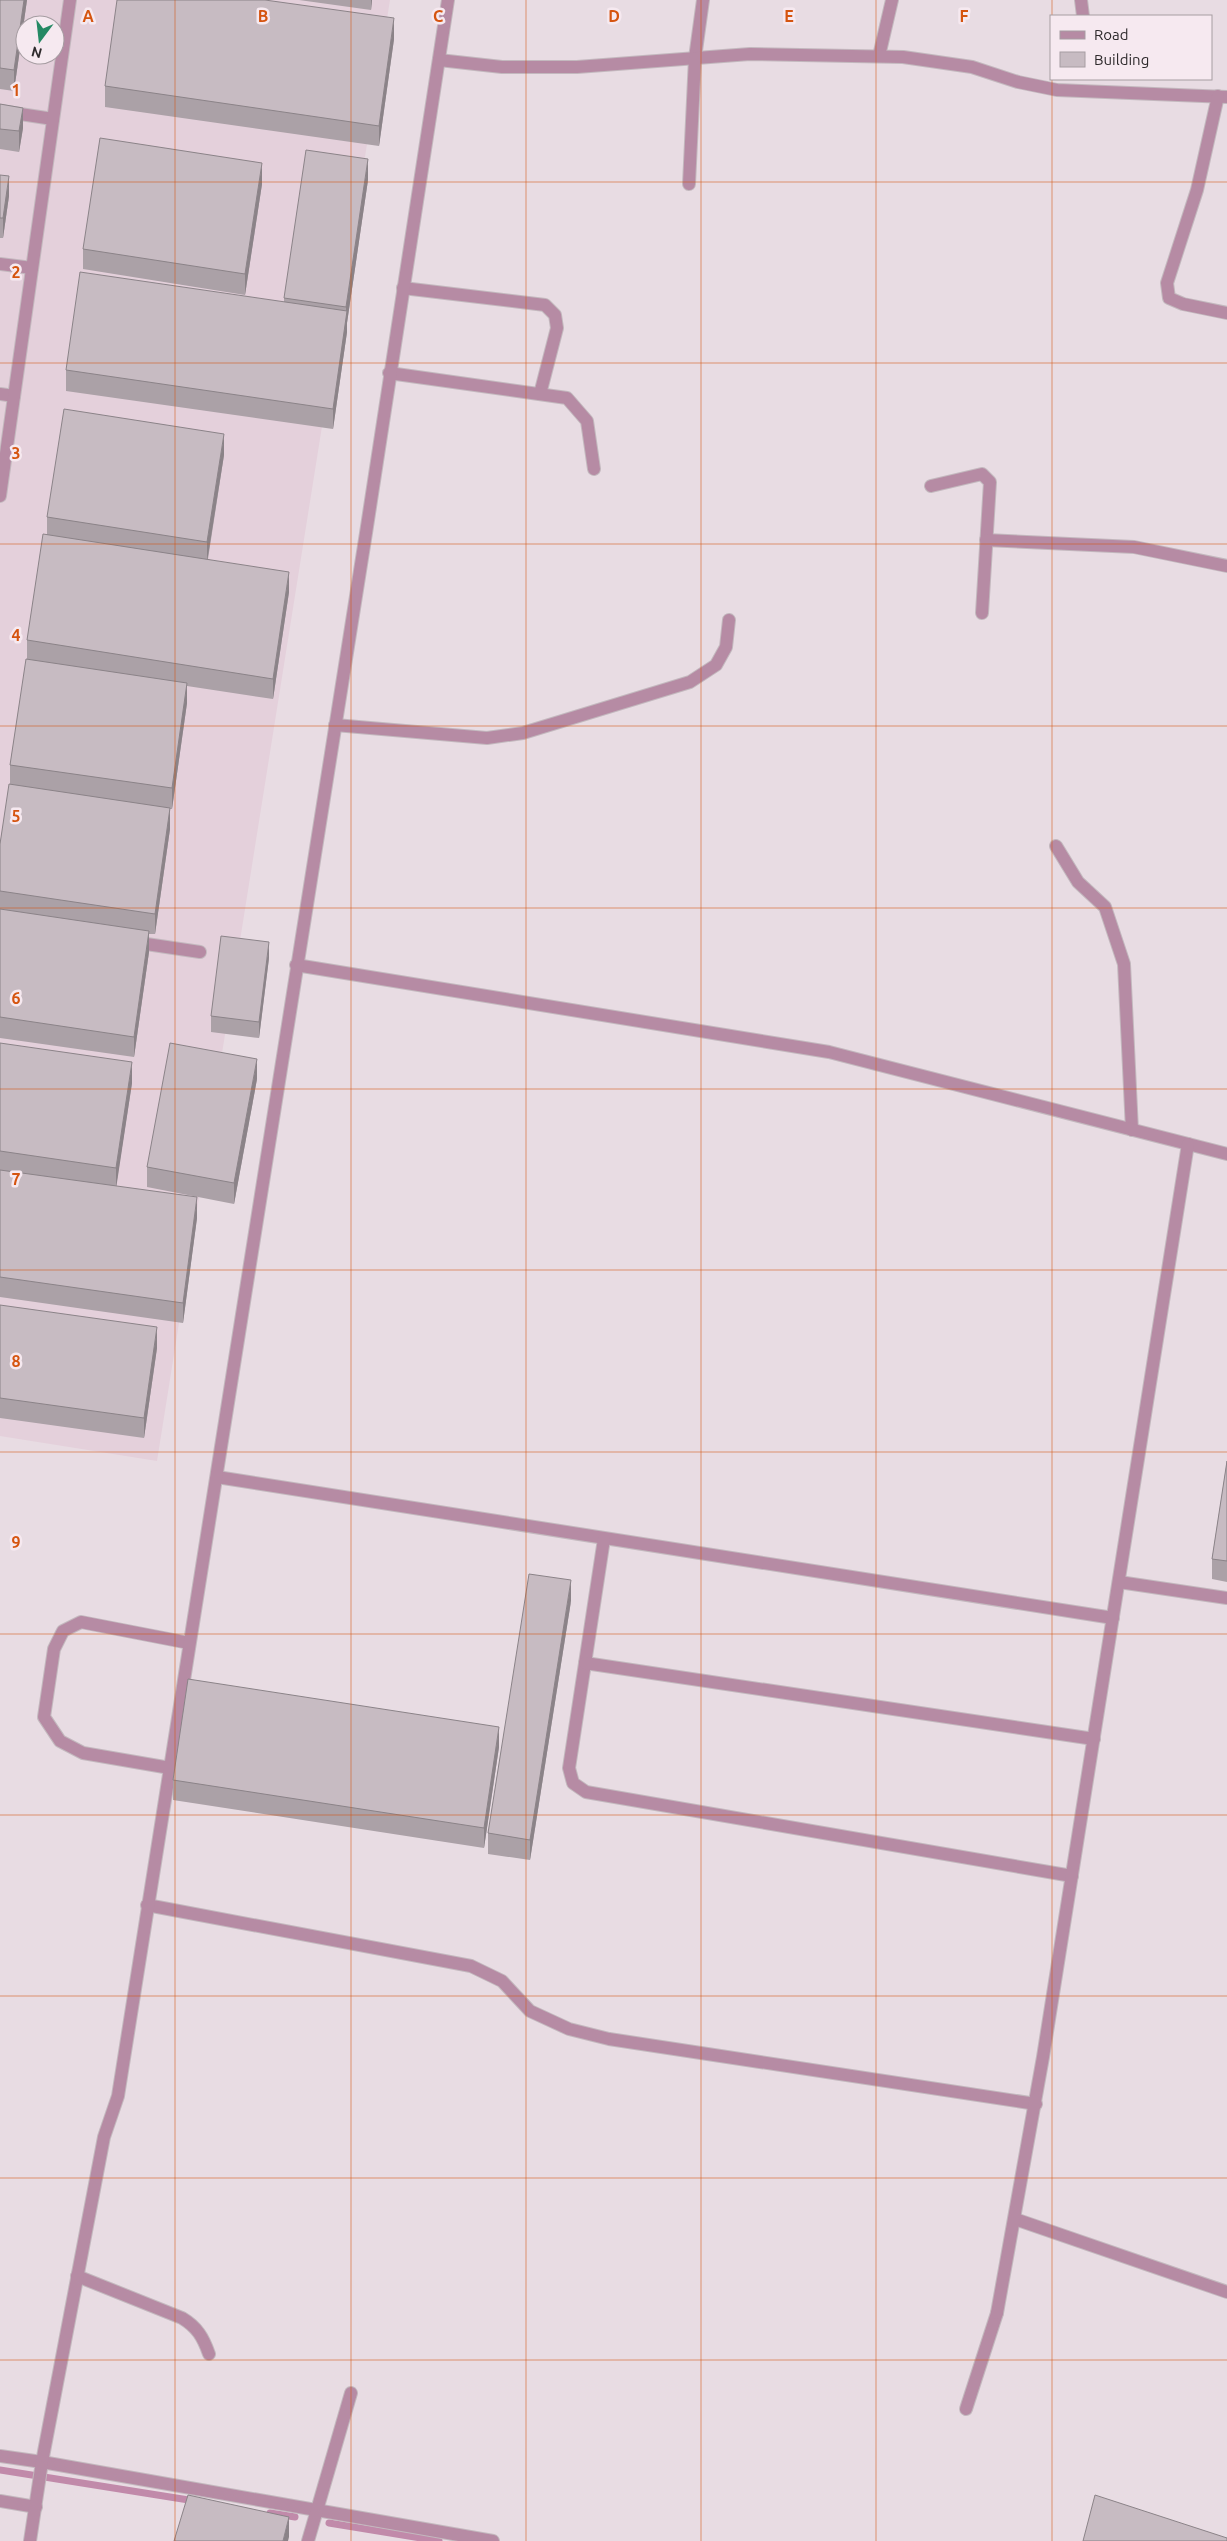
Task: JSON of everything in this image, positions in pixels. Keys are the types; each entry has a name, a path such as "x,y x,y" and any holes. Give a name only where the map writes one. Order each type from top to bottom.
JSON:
{"street":[{"path":"0,496 70,0"},
{"path":"30,2541 42,2466 104,2137 118,2096 147,1905 217,1477 448,0"},
{"path":"689,184 695,58 702,0"},
{"path":"879,56 892,0"},
{"path":"1081,0 1083,15"},
{"path":"439,60 502,67 577,67 750,54 903,57 972,67 1018,82 1057,90 1089,85 1223,97 1197,190 1166,283 1168,298 1183,304 1227,313"},
{"path":"0,111 53,119"},
{"path":"0,264 32,268"},
{"path":"403,288 545,305 555,315 557,328 540,394"},
{"path":"389,373 568,398 587,421 594,469"},
{"path":"0,394 14,396"},
{"path":"931,486 982,474 990,482 982,612"},
{"path":"986,540 1134,547 1227,566"},
{"path":"335,725 487,738 523,733 690,682 716,665 726,647 730,620"},
{"path":"1056,846 1078,882 1105,907 1124,964 1132,1130"},
{"path":"124,940 200,952"},
{"path":"296,965 830,1052 1227,1154"},
{"path":"966,2408 997,2313 1036,2104 1188,1144"},
{"path":"217,1477 1113,1618"},
{"path":"604,1539 569,1768 573,1783 586,1792 1072,1876"},
{"path":"1119,1582 1227,1598"},
{"path":"170,1768 83,1753 60,1741 44,1717 54,1649 63,1631 80,1622 189,1643"},
{"path":"585,1663 1094,1739"},
{"path":"147,1905 471,1966 502,1981 530,2011 569,2029 609,2039 1036,2104"},
{"path":"1015,2219 1227,2292"},
{"path":"77,2276 182,2318 194,2325 202,2335 209,2354"},
{"path":"308,2541 351,2393"},
{"path":"0,2456 42,2466 318,2510 492,2541"},
{"path":"0,2502 36,2504"}],"shaded area":[{"path":"0,0 390,0 157,1461 0,1436"}],"building":[{"path":"0,0 24,0 22,15 15,15 14,70 0,68"},
{"path":"117,0 265,0 394,18 379,126 105,86"},
{"path":"0,104 23,108 19,131 0,129"},
{"path":"100,138 262,163 245,274 83,249"},
{"path":"306,150 368,159 346,307 284,298"},
{"path":"0,175 9,176 3,218 0,218"},
{"path":"80,272 347,311 333,409 66,370"},
{"path":"64,409 224,434 207,542 47,517"},
{"path":"43,534 289,572 273,679 27,640"},
{"path":"26,659 187,683 172,788 10,765"},
{"path":"9,784 170,808 155,914 0,891 0,844"},
{"path":"0,909 149,931 134,1037 0,1017"},
{"path":"221,936 269,942 259,1022 211,1016"},
{"path":"0,1043 132,1062 116,1168 0,1151"},
{"path":"170,1043 257,1059 234,1183 147,1167"},
{"path":"0,1170 197,1197 183,1303 0,1277"},
{"path":"0,1305 157,1327 144,1418 0,1398"},
{"path":"1227,1461 1227,1561 1212,1559"},
{"path":"529,1574 571,1580 530,1840 488,1833"},
{"path":"188,1679 499,1727 484,1828 173,1780"},
{"path":"188,2495 289,2517 283,2541 174,2541"},
{"path":"1095,2495 1227,2538 1227,2541 1083,2541"}],"waterway":[{"path":"0,2470 195,2501"},
{"path":"270,2513 295,2517"},
{"path":"329,2523 439,2541"}]}
